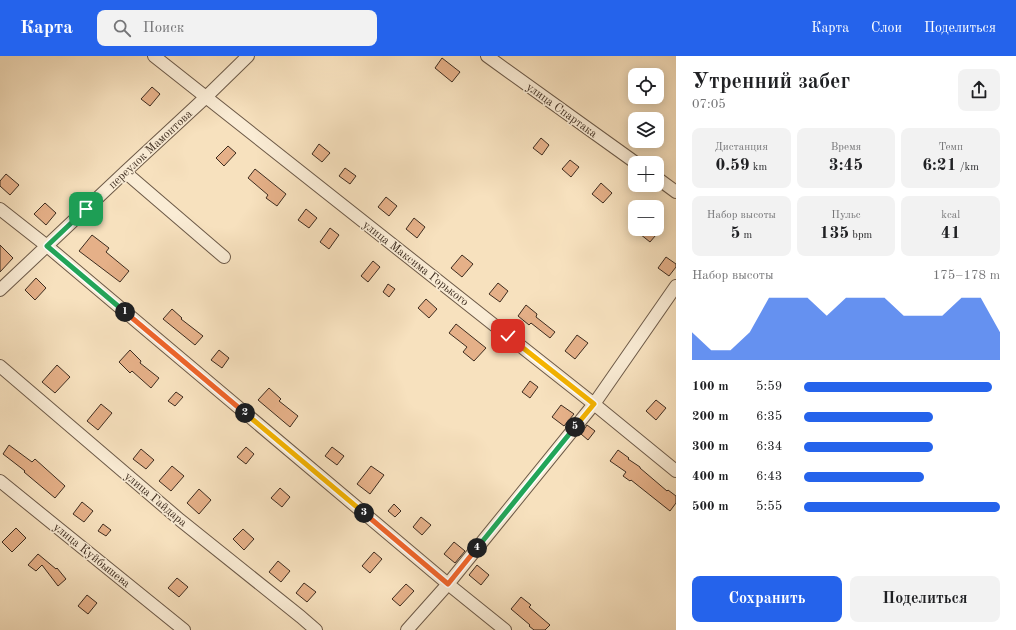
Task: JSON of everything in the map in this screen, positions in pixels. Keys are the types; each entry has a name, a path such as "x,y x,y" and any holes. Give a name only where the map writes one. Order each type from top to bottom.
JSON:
{"street":[{"name":"улица Максима Горького","path":"154,56 594,404 676,471"},
{"name":"переулок Мамонтова","path":"0,290 248,56"},
{"name":"улица Спартака","path":"487,56 628,157"},
{"path":"125,172 224,257"},
{"path":"664,183 676,192"},
{"path":"0,209 47,246 448,584 505,630"},
{"path":"407,630 448,584 594,404 676,286"},
{"name":"улица Гайдара","path":"0,366 180,520 302,617 316,630"},
{"name":"улица Куйбышева","path":"0,481 184,630"}],"building":[{"path":"442,58 460,72 452,82 435,68"},
{"path":"152,87 160,94 150,106 141,99"},
{"path":"541,138 549,145 542,155 533,148"},
{"path":"319,144 330,153 322,162 312,154"},
{"path":"228,146 236,153 224,166 216,158"},
{"path":"570,160 579,167 571,177 562,169"},
{"path":"345,168 356,176 350,184 339,176"},
{"path":"255,169 286,194 277,206 266,198 268,195 248,178"},
{"path":"6,174 19,185 10,195 0,186 0,181"},
{"path":"601,183 612,193 603,203 592,194"},
{"path":"386,197 397,206 389,216 378,207"},
{"path":"45,203 56,213 46,225 34,214"},
{"path":"306,209 317,218 309,228 298,220"},
{"path":"414,218 425,227 417,238 406,229"},
{"path":"330,228 339,235 329,249 320,242"},
{"path":"92,235 109,248 106,252 129,271 120,282 79,251"},
{"path":"642,236 655,236 650,242"},
{"path":"0,245 13,258 0,272"},
{"path":"462,255 473,264 462,277 451,268"},
{"path":"666,257 676,264 676,267 669,276 658,268"},
{"path":"373,261 380,267 368,282 361,276"},
{"path":"36,278 46,288 35,300 25,290"},
{"path":"498,283 508,291 500,302 489,294"},
{"path":"388,284 395,289 389,297 383,292"},
{"path":"426,299 437,309 429,318 418,308"},
{"path":"526,305 537,314 536,317 555,332 550,338 531,323 529,325 518,316"},
{"path":"172,309 182,318 181,319 203,336 195,345 163,319"},
{"path":"456,324 486,348 474,361 463,352 467,347 449,333"},
{"path":"577,335 588,343 575,359 565,351"},
{"path":"130,350 141,361 140,363 159,378 151,388 132,371 130,373 119,362"},
{"path":"219,350 229,358 222,368 211,360"},
{"path":"57,365 70,377 55,393 42,382"},
{"path":"530,381 538,387 530,398 522,392"},
{"path":"269,388 281,399 279,401 298,416 290,427 258,400"},
{"path":"176,392 183,397 175,406 168,401"},
{"path":"656,400 666,408 656,420 646,411"},
{"path":"101,404 112,413 98,430 87,421"},
{"path":"561,405 574,414 564,426 552,417"},
{"path":"587,425 595,431 588,440 581,434"},
{"path":"9,445 32,462 35,459 65,486 55,498 24,472 25,471 3,454"},
{"path":"246,447 254,454 246,464 237,457"},
{"path":"332,447 344,456 337,465 325,456"},
{"path":"141,449 154,460 146,469 133,459"},
{"path":"618,450 667,491 668,490 676,496 676,503 670,511 631,480 630,481 623,476 626,472 610,461"},
{"path":"172,466 184,476 171,491 159,481"},
{"path":"371,466 384,475 370,494 357,484"},
{"path":"280,488 290,497 282,507 271,498"},
{"path":"199,489 211,500 199,514 187,503"},
{"path":"82,502 93,511 84,522 73,514"},
{"path":"394,504 401,511 395,517 388,511"},
{"path":"421,517 431,525 422,535 413,527"},
{"path":"103,524 111,530 106,536 98,531"},
{"path":"16,528 26,538 12,552 2,542"},
{"path":"243,529 254,539 244,550 233,539"},
{"path":"454,542 465,551 455,563 444,554"},
{"path":"374,552 382,559 370,573 362,566"},
{"path":"38,554 56,569 57,568 66,579 58,586 42,565 36,571 28,565"},
{"path":"278,561 290,571 281,582 269,572"},
{"path":"477,565 489,575 481,585 469,575"},
{"path":"177,578 188,587 179,597 168,588"},
{"path":"304,583 316,592 307,602 296,593"},
{"path":"406,584 414,591 400,606 392,599"},
{"path":"87,595 97,603 88,614 78,606"},
{"path":"521,597 531,605 529,607 550,625 545,630 534,630 511,609"}],"route":[{"path":"86,209 47,246 448,584 594,404 508,336"}]}
